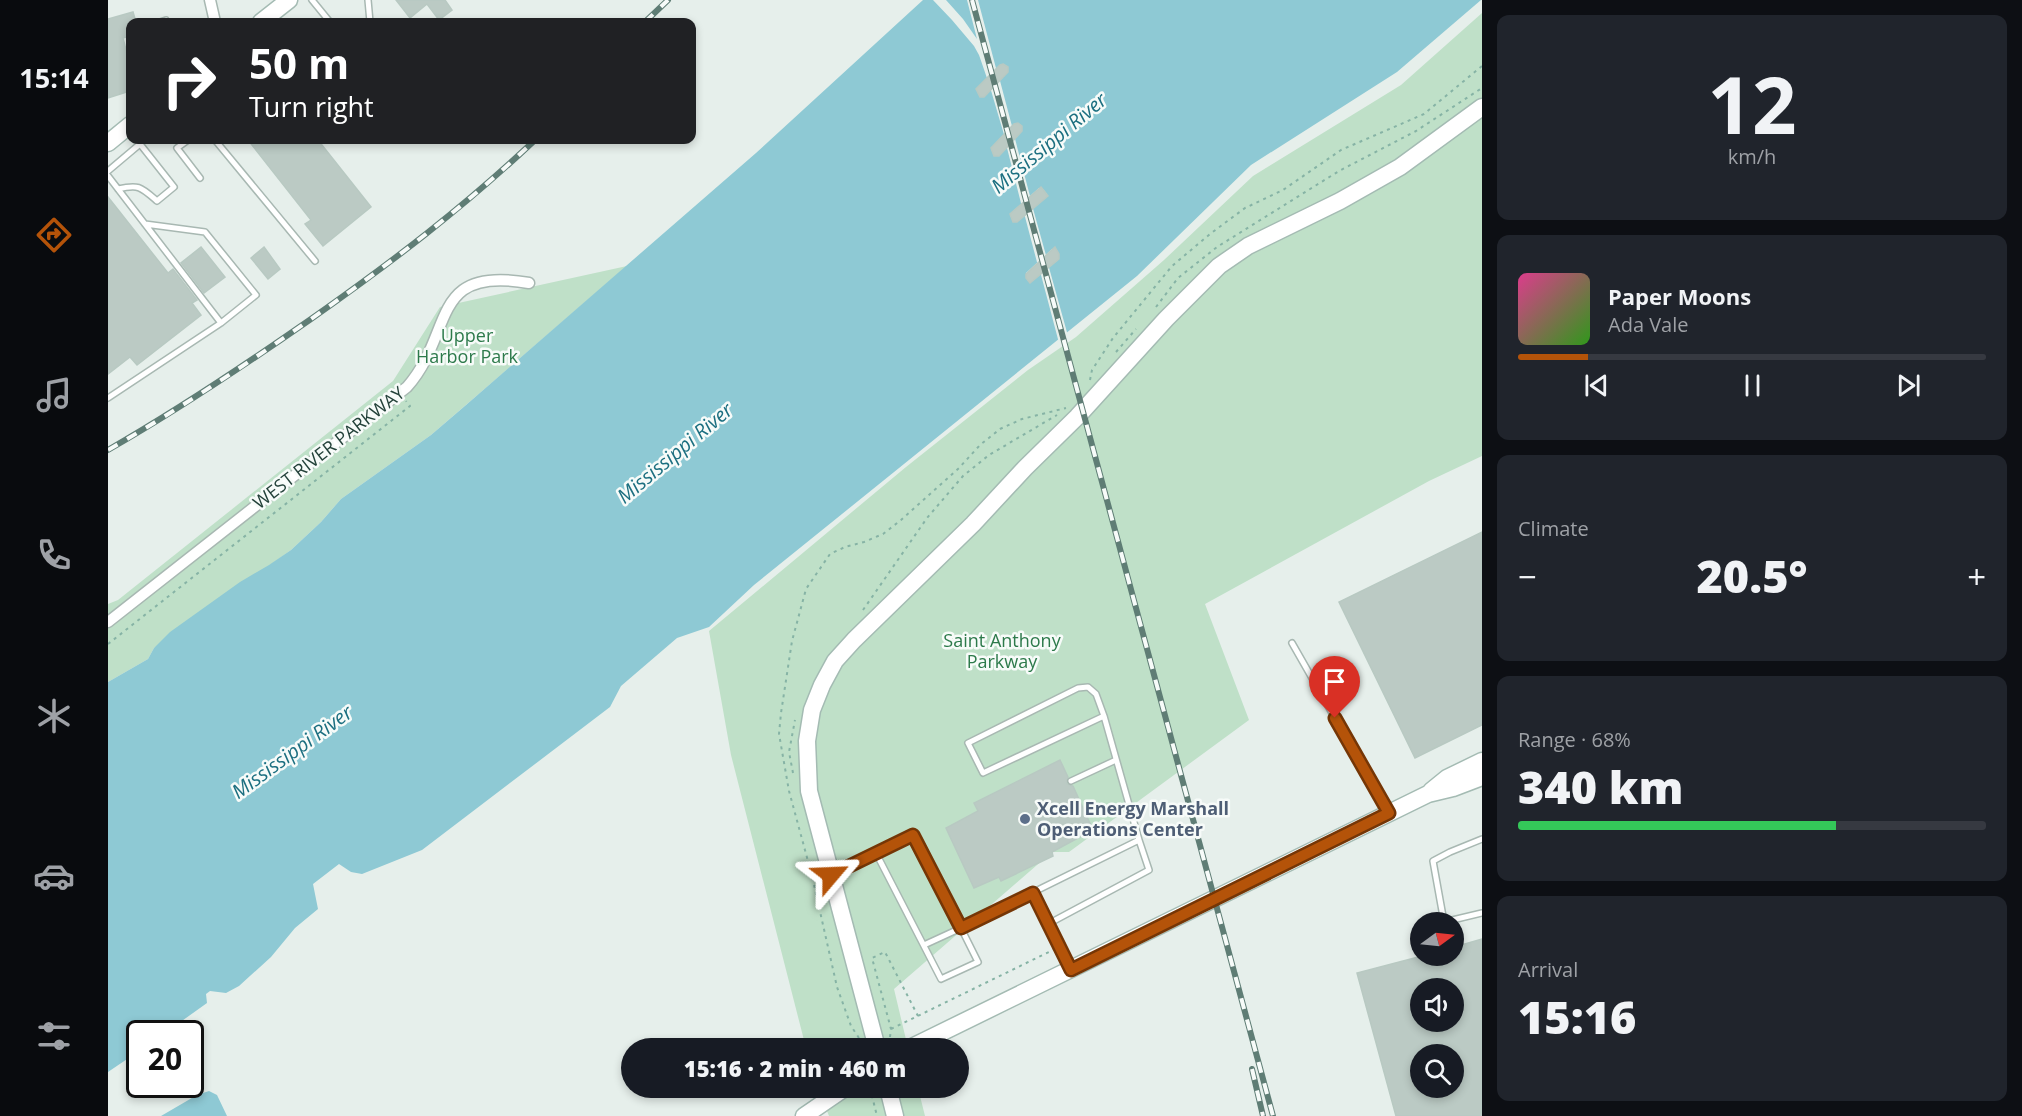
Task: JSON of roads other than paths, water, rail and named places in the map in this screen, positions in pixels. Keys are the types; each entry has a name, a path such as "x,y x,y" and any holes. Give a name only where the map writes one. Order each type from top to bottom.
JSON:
{"street":[{"path":"210,0 214,18"},
{"path":"266,18 289,0"},
{"path":"881,1038 831,875 809,791 807,741 812,710 835,661 973,524 1219,266 1248,246 1340,201 1400,167 1482,107"},
{"path":"108,143 126,128"},
{"name":"WEST RIVER PARKWAY","path":"108,622 407,387 422,367 453,299 468,285 484,280 508,279 529,283"},
{"path":"931,1038 1428,794 1453,788 1478,775"},
{"path":"804,1116 830,1098"},
{"path":"890,1098 895,1116"}],"lane":[{"path":"312,0 327,18"},
{"path":"368,0 370,18"},
{"path":"108,171 140,144 174,187 157,201 140,187 133,185 118,189"},
{"path":"182,144 177,148 200,178"},
{"path":"218,144 315,261"},
{"path":"108,176 221,323"},
{"path":"108,398 221,323 256,295 205,232 145,224"},
{"path":"1292,643 1389,813"},
{"path":"1048,924 1149,870 1104,716 1096,694 1088,687 1078,688 968,744 983,773 1104,716"},
{"path":"1071,781 1116,760"},
{"path":"831,875 876,852 913,835 978,962 941,979 876,852"},
{"path":"1482,839 1433,861 1444,922 1482,913"},
{"path":"924,945 1139,840"},
{"path":"1033,893 1071,970"}],"water":[{"name":"Mississippi River","path":"923,0 1481,0 1397,72 1251,165 1137,276 754,585 709,627 677,638 621,686 610,707 422,850 362,874 351,872 339,864 313,884 318,909 295,928 271,957 239,986 226,993 210,991 206,994 207,1003 183,1020 126,1020 126,1060 108,1072 108,682 148,659 154,648 170,632 240,582 291,550 321,522 341,499 431,435 756,153","holes":["1003,64 1008,67 1008,72 984,97 980,97 976,89","1018,123 1022,126 1022,131 999,156 994,156 991,148 1014,124","1039,188 1047,194 1046,197 1017,222 1013,222 1010,214","1052,249 1056,249 1059,259 1032,281 1028,281 1026,273"]},
{"path":"209,1091 217,1095 227,1116 161,1116 192,1098 204,1098 204,1093"}],"railway":[{"path":"649,18 668,0"},
{"path":"972,0 1273,1116"},
{"path":"108,450 211,387 341,298 454,211 531,144"},
{"path":"1252,1069 1263,1116"}],"place":[{"name":"Xcell Energy Marshall Operations Center","path":"1025,819"}],"park label":[{"name":"Upper Harbor Park","path":"467,346"},
{"name":"Saint Anthony Parkway","path":"1002,651"}]}
